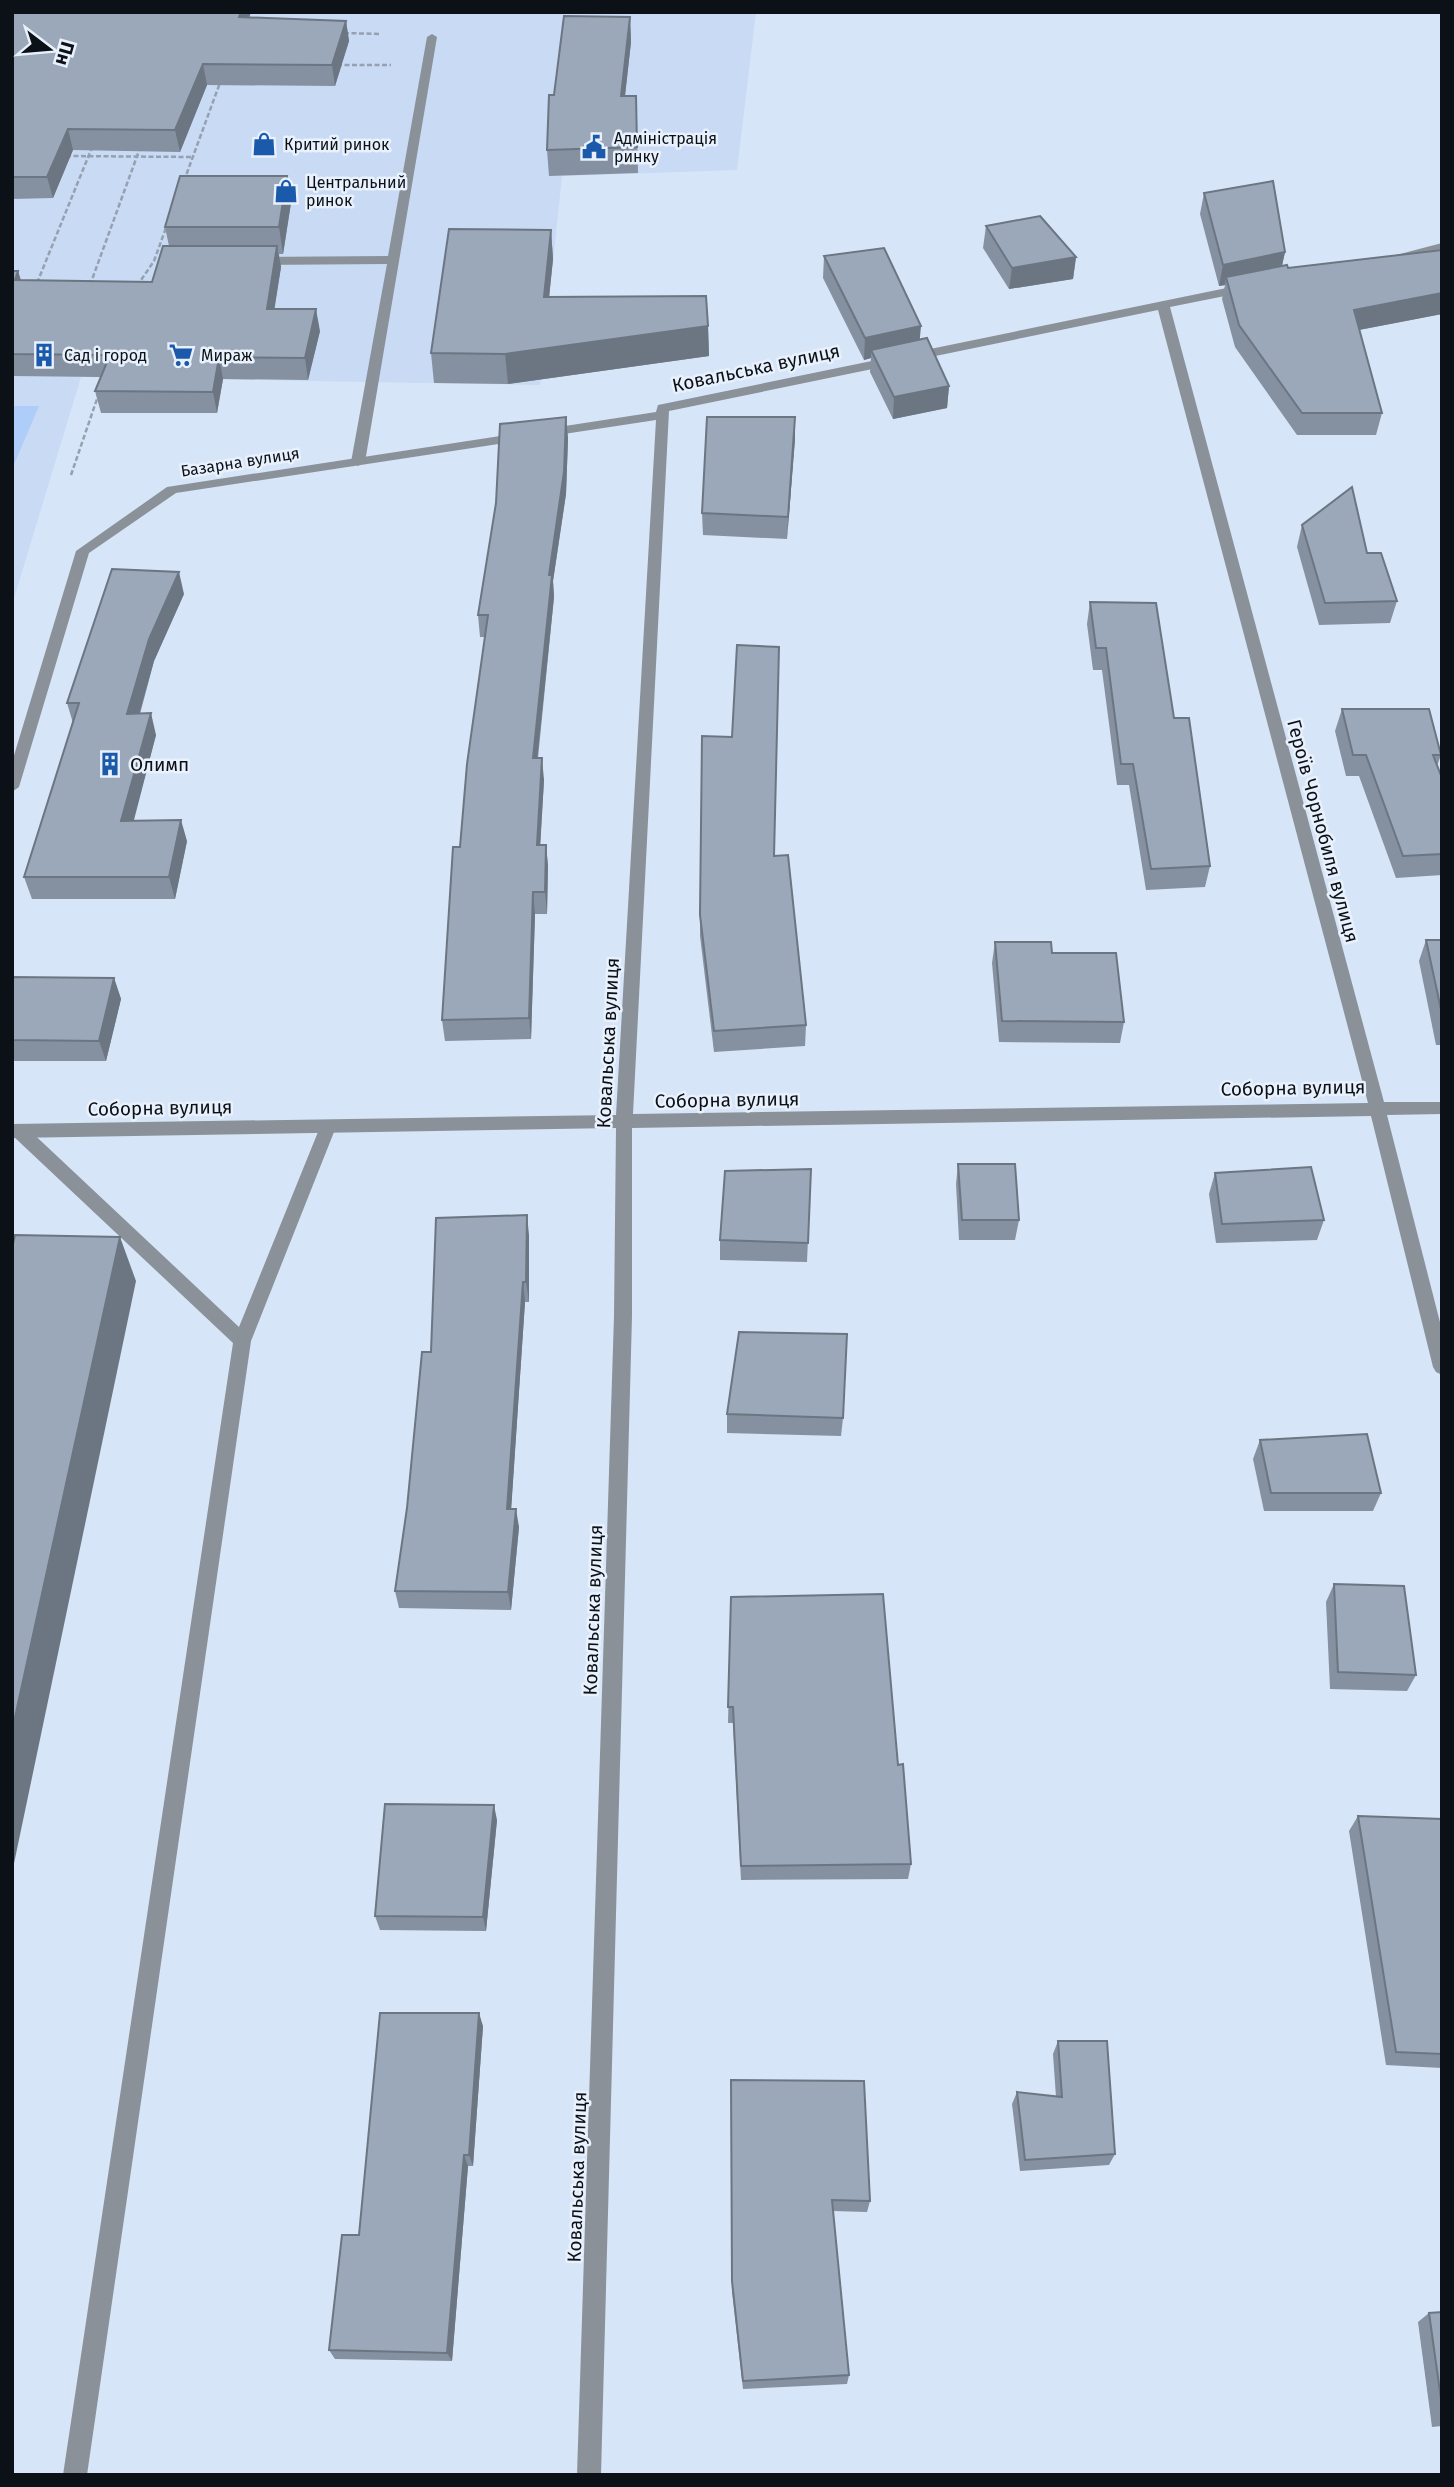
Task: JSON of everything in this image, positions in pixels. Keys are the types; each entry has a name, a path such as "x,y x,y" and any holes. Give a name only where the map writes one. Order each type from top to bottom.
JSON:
{"street":[{"path":"358,462 432,37"},
{"path":"1375,261 1442,247"},
{"path":"247,261 393,260"},
{"name":"Ковальська вулиця","path":"589,2475 623,1316 624,1123 663,408 1269,283"},
{"name":"Героїв Чорнобиля вулиця","path":"1163,305 1377,1107 1442,1367"},
{"name":"Базарна вулиця","path":"12,787 83,551 172,490 663,415"},
{"name":"Соборна вулиця","path":"16,1131 1442,1108"},
{"path":"75,2475 242,1341 328,1127"},
{"path":"16,1131 242,1341"}],"path":[{"path":"341,33 381,34"},
{"path":"338,65 393,65"},
{"path":"183,183 223,76"},
{"path":"36,286 93,144"},
{"path":"101,288 89,288 141,145"},
{"path":"63,156 192,157"},
{"path":"135,289 154,261 168,222"},
{"path":"71,475 100,389"}],"shaded area":[{"name":"Центральний ринок","path":"12,12 756,12 737,170 562,176 540,385 81,377 12,605"},
{"path":"12,406 39,406 12,469"}],"building":[{"path":"12,12 241,12 239,17 346,21 332,65 203,64 175,130 68,129 47,177 12,177"},
{"path":"564,16 630,17 621,96 636,96 637,147 547,150 549,95 554,95"},
{"path":"180,176 287,176 279,227 165,227"},
{"path":"1273,181 1285,252 1223,265 1204,193"},
{"path":"1040,216 1076,257 1012,268 986,226"},
{"path":"449,229 551,230 544,297 706,296 708,326 505,354 431,353"},
{"path":"163,246 277,246 267,309 316,309 305,358 219,357 213,392 95,391 110,355 12,354 12,271 18,271 15,280 152,282"},
{"path":"884,248 921,326 865,338 824,256"},
{"path":"1442,250 1442,293 1354,310 1382,413 1302,413 1239,325 1226,277 1287,265 1288,268"},
{"path":"927,338 949,386 894,397 871,350"},
{"path":"566,417 564,472 549,575 552,575 533,758 542,758 537,845 546,845 545,892 533,892 529,1018 442,1020 453,847 460,847 467,764 488,615 478,615 496,503 500,424"},
{"path":"707,417 795,417 788,517 702,513"},
{"path":"1352,487 1367,553 1381,553 1397,601 1325,603 1302,525"},
{"path":"112,569 179,572 149,639 127,714 151,713 121,821 181,820 169,877 24,877 79,703 67,703"},
{"path":"1090,602 1156,603 1174,718 1189,718 1210,866 1151,869 1133,764 1121,764 1106,648 1096,648"},
{"path":"737,645 779,647 774,856 788,855 806,1025 714,1031 700,915 702,736 732,737"},
{"path":"1342,709 1429,709 1441,755 1433,755 1442,778 1442,854 1403,856 1366,755 1353,755"},
{"path":"1426,940 1442,940 1442,1014"},
{"path":"995,942 1051,942 1052,953 1116,953 1124,1022 1002,1021"},
{"path":"12,977 114,978 99,1041 12,1040"},
{"path":"958,1164 1015,1164 1019,1220 962,1220"},
{"path":"1311,1167 1324,1220 1222,1224 1215,1173"},
{"path":"811,1169 808,1243 720,1240 725,1171"},
{"path":"527,1215 526,1282 523,1282 507,1509 516,1509 508,1592 395,1591 407,1508 422,1352 431,1352 436,1218"},
{"path":"15,1235 120,1237 12,1731 12,1248"},
{"path":"739,1332 847,1334 843,1418 727,1414"},
{"path":"1367,1434 1381,1493 1271,1493 1260,1440"},
{"path":"1334,1584 1404,1586 1416,1675 1338,1672"},
{"path":"883,1594 898,1765 903,1764 911,1864 741,1866 733,1707 728,1707 731,1597"},
{"path":"385,1804 494,1805 483,1917 375,1916"},
{"path":"1358,1816 1442,1819 1442,2054 1396,2052"},
{"path":"380,2013 479,2013 469,2155 464,2155 447,2353 329,2350 342,2235 359,2235"},
{"path":"1058,2041 1107,2041 1115,2154 1025,2160 1017,2092 1062,2097"},
{"path":"731,2080 864,2081 870,2201 832,2200 849,2375 743,2381 732,2281"},
{"path":"1442,2312 1442,2406 1429,2313"}],"place":[{"name":"Критий ринок","path":"264,144"},
{"name":"Адміністрація ринку","path":"594,147"},
{"name":"Центральний ринок","path":"286,191"},
{"name":"Сад і город","path":"44,355"},
{"name":"Мираж","path":"181,355"},
{"name":"Олимп","path":"110,764"}]}
